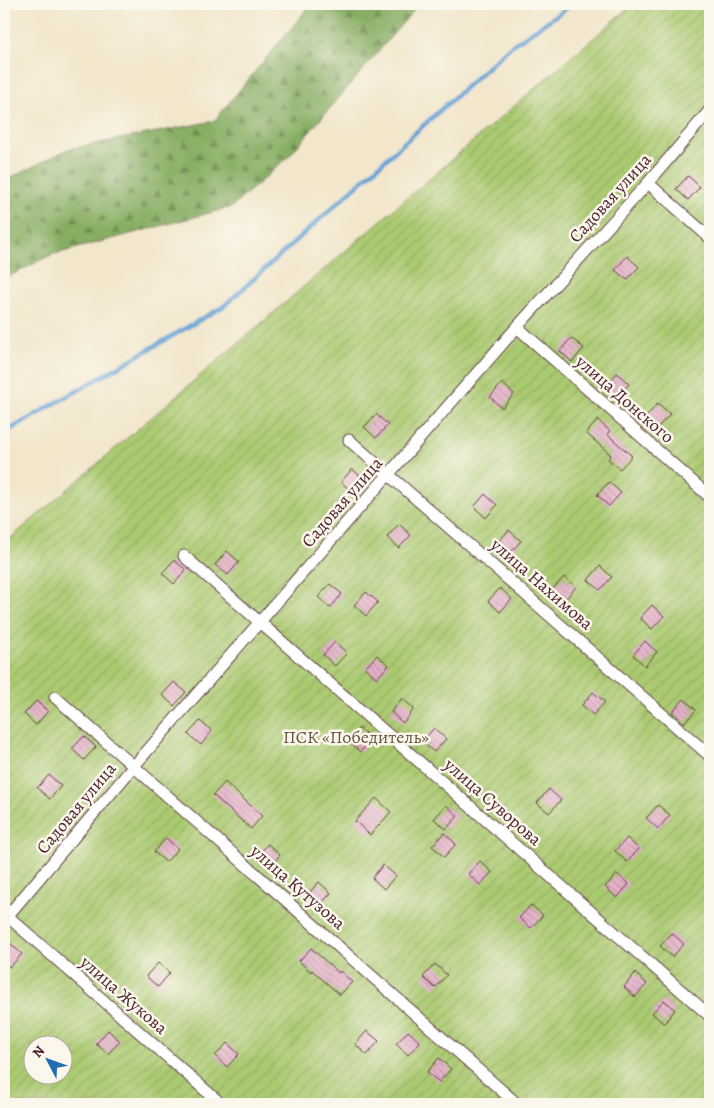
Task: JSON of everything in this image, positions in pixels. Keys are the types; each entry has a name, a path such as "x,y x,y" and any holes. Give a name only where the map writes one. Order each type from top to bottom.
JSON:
{"street":[{"name":"Садовая улица","path":"5,916 517,327 648,183 710,110"},
{"path":"648,183 710,238"},
{"name":"улица Донского","path":"517,327 710,497"},
{"name":"улица Нахимова","path":"349,440 710,756"},
{"name":"улица Суворова","path":"184,556 710,1016"},
{"name":"улица Кутузова","path":"55,697 517,1104"},
{"name":"улица Жукова","path":"5,916 221,1104"}],"green space":[{"path":"311,4 419,4 289,156 232,207 51,255 4,279 4,181 68,149 214,121"},
{"name":"ПСК «Победитель»","path":"633,4 710,4 710,1104 4,1104 4,544"}],"building":[{"path":"688,176 700,187 688,200 676,189"},
{"path":"627,256 639,267 627,280 615,270"},
{"path":"571,338 584,348 572,362 560,351"},
{"path":"617,373 629,384 617,397 605,387"},
{"path":"502,383 514,394 502,408 490,397"},
{"path":"658,403 670,414 658,427 646,417"},
{"path":"376,414 388,425 376,438 364,427"},
{"path":"598,420 610,431 607,434 632,456 620,469 608,459 611,455 586,433"},
{"path":"352,469 364,479 353,493 341,482"},
{"path":"609,482 621,493 609,506 597,495"},
{"path":"485,494 497,505 486,518 474,507"},
{"path":"399,524 411,535 399,548 387,537"},
{"path":"509,530 521,541 509,554 497,543"},
{"path":"227,551 239,562 228,575 215,565"},
{"path":"174,560 186,570 174,584 162,573"},
{"path":"600,566 612,577 600,590 588,580"},
{"path":"564,577 576,587 564,601 552,590"},
{"path":"330,584 342,594 330,608 318,597"},
{"path":"500,588 512,599 500,612 488,601"},
{"path":"366,592 378,602 366,616 354,605"},
{"path":"652,605 664,616 652,629 640,618"},
{"path":"645,641 657,652 645,666 633,655"},
{"path":"335,642 347,653 335,666 323,655"},
{"path":"377,655 389,665 377,678 365,668"},
{"path":"174,682 186,692 174,706 162,695"},
{"path":"593,692 605,702 593,715 582,705"},
{"path":"402,698 414,709 403,723 391,712"},
{"path":"684,699 696,710 684,723 672,712"},
{"path":"36,701 48,711 36,725 24,714"},
{"path":"200,721 212,731 201,745 188,734"},
{"path":"359,728 372,739 360,752 348,741"},
{"path":"434,728 446,739 434,752 422,742"},
{"path":"84,736 96,747 84,760 72,749"},
{"path":"49,775 61,786 50,799 37,788"},
{"path":"225,782 262,816 251,829 213,795"},
{"path":"549,789 561,800 549,813 537,803"},
{"path":"376,798 391,812 370,835 355,821"},
{"path":"446,805 458,816 446,829 434,819"},
{"path":"658,805 670,815 658,829 646,818"},
{"path":"444,833 456,844 444,857 432,846"},
{"path":"166,838 178,849 166,862 154,852"},
{"path":"627,838 639,849 627,862 615,851"},
{"path":"268,844 280,855 268,868 256,857"},
{"path":"480,861 492,872 480,885 468,874"},
{"path":"383,865 396,876 384,889 372,878"},
{"path":"617,874 629,884 617,898 605,887"},
{"path":"319,882 331,893 319,906 307,895"},
{"path":"531,905 543,915 531,928 519,918"},
{"path":"672,933 684,944 672,957 660,946"},
{"path":"10,943 22,954 10,967 4,962 4,950"},
{"path":"311,948 352,982 340,995 299,961"},
{"path":"158,963 170,973 158,987 146,976"},
{"path":"435,964 447,975 435,988 423,977"},
{"path":"635,973 647,984 635,997 624,987"},
{"path":"664,1000 675,1010 664,1024 652,1013"},
{"path":"108,1030 120,1041 108,1054 96,1044"},
{"path":"367,1031 379,1041 367,1055 355,1044"},
{"path":"408,1031 420,1042 408,1055 396,1044"},
{"path":"227,1043 239,1054 227,1067 215,1056"},
{"path":"439,1058 451,1069 439,1082 427,1072"}],"waterway":[{"path":"4,433 224,306 511,46 573,4"}]}
